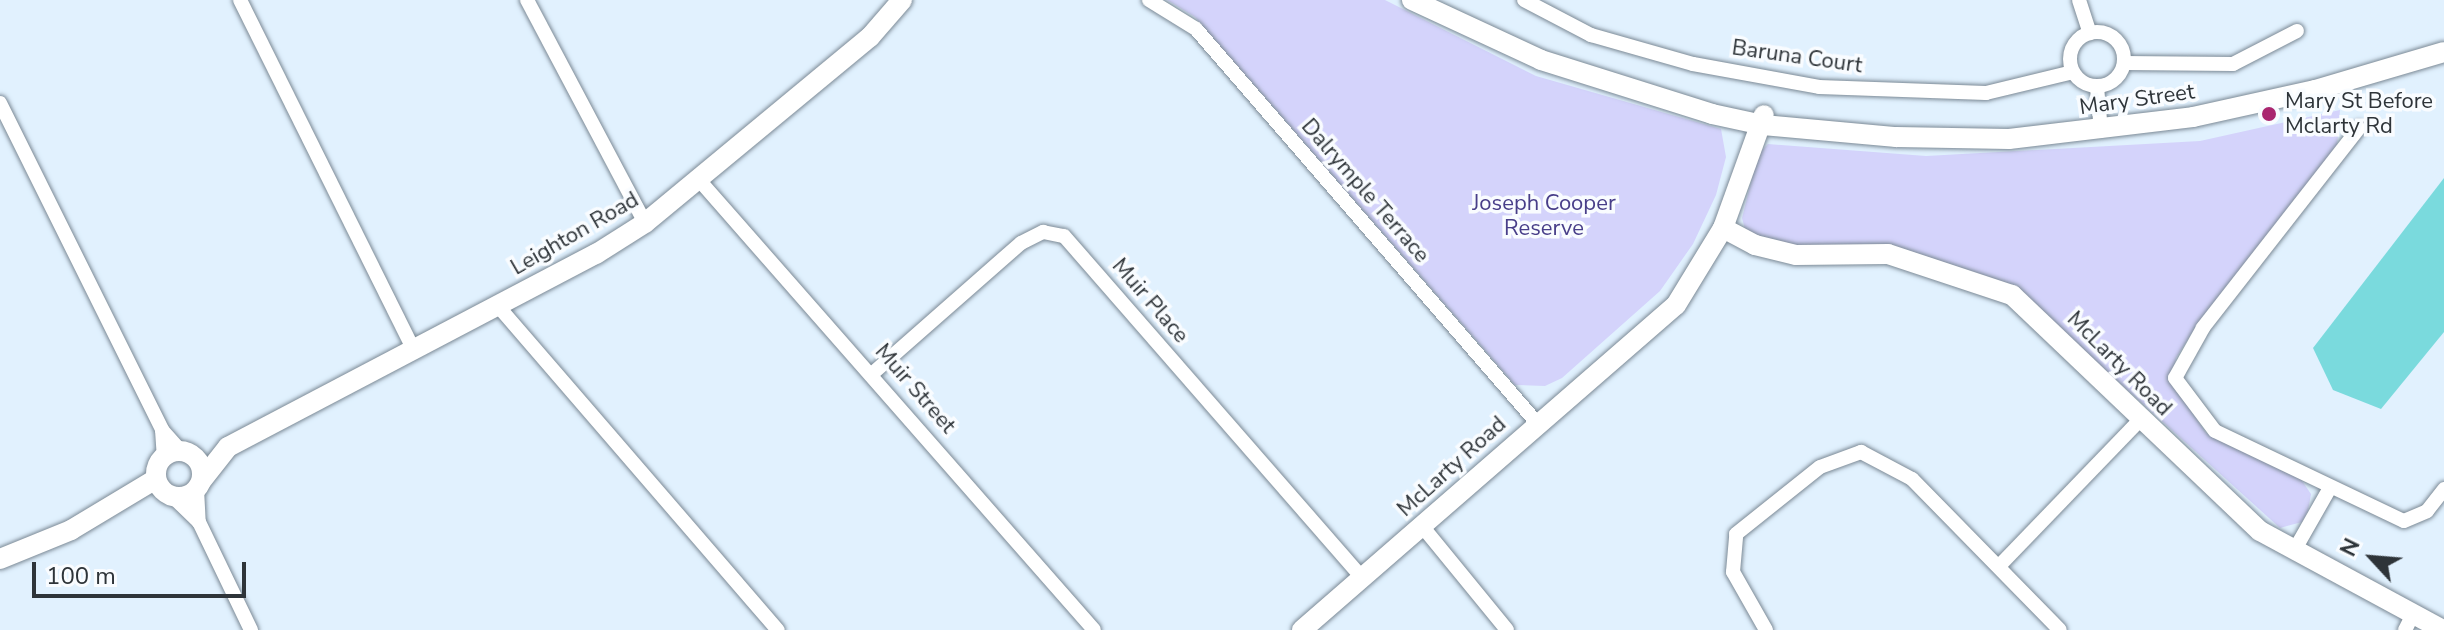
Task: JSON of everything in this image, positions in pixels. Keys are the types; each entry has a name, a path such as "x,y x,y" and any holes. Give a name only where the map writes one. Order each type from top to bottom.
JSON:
{"street":[{"path":"240,0 413,348"},
{"path":"527,0 645,223"},
{"name":"Leighton Road","path":"178,453 228,447 498,306 645,223 700,181 870,37 902,0"},
{"name":"Dalrymple Terrace","path":"1149,0 1196,29 1537,423"},
{"name":"Mary Street","path":"1412,0 1541,60 1689,103 1830,130 1980,140 2101,131 2277,100 2444,52"},
{"name":"Baruna Court","path":"1524,0 1591,35 1693,64 1819,87 1986,93 2073,72"},
{"path":"2079,0 2090,33"},
{"path":"2124,63 2233,64 2297,31"},
{"path":"2090,33 2109,35 2118,42 2124,63 2110,84 2097,87 2073,72 2074,45 2090,33"},
{"path":"2097,87 2101,131"},
{"path":"0,103 162,430 178,453 200,464 199,522"},
{"name":"McLarty Road","path":"1741,113 1743,168"},
{"name":"McLarty Road","path":"1302,630 1676,305 1723,228 1764,118"},
{"path":"2359,128 2203,328 2175,378 2215,431 2404,521 2427,511 2444,489"},
{"name":"Muir Street","path":"700,181 873,373 1094,630"},
{"name":"McLarty Road","path":"1723,228 1755,245 1796,255 1888,254 2012,295 2260,531 2409,622 2443,630"},
{"name":"Muir Place","path":"873,373 1021,243 1043,232 1064,236 1362,578"},
{"path":"498,306 778,630"},
{"path":"1999,566 2141,419"},
{"name":"Leighton Road","path":"199,484 228,447"},
{"path":"1766,630 1733,572 1736,534 1820,467 1861,452 1912,479 2060,630"},
{"path":"160,489 178,453"},
{"path":"0,559 160,489 199,484"},
{"path":"2294,551 2330,488"},
{"path":"160,489 199,522 251,630"},
{"path":"1422,526 1507,630"}],"green space":[{"name":"Joseph Cooper Reserve","path":"1167,0 1385,0 1536,76 1721,129 1726,157 1716,195 1693,244 1660,291 1562,378 1545,386 1515,385 1195,17"},
{"path":"2340,110 2337,146 2197,325 2176,358 2171,381 2206,433 2300,478 2311,494 2308,511 2302,522 2280,528 2017,290 1908,251 1763,243 1746,233 1742,218 1758,154 1768,144 1926,156 2200,141"}],"shaded area":[{"path":"2444,178 2444,332 2381,409 2333,390 2313,348"}],"place":[{"name":"Mary St Before Mclarty Rd","path":"2269,114"}]}
